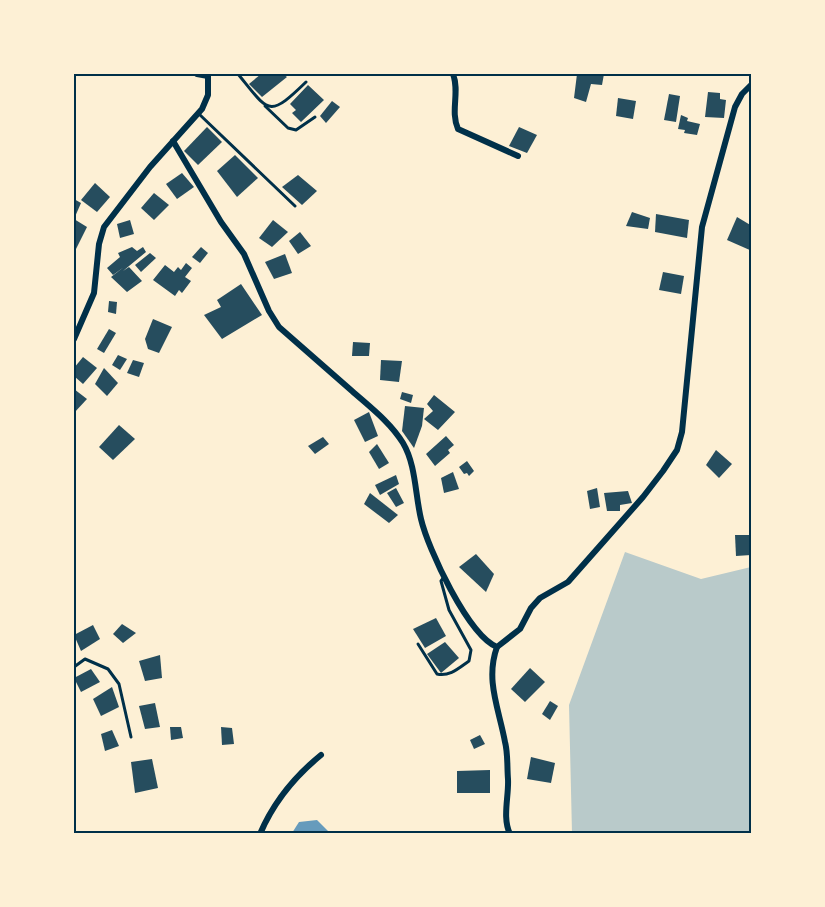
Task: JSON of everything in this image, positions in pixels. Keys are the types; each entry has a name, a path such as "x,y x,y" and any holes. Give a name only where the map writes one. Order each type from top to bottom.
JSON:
{"street":[{"path":"74,339 94,293 99,244 104,227 150,167 198,113 208,94 208,75 197,74"},
{"path":"453,74 457,84 454,118 458,129 518,156"},
{"path":"510,834 507,822 506,743 492,689 492,659 497,647 520,629 531,608 540,598 568,582 643,497 676,450 682,432 702,227 735,107 742,94 752,84"},
{"path":"173,141 221,222 244,254 264,302 279,327 389,424 404,445 411,466 421,520 444,577 469,620 487,641 497,647"},
{"path":"260,834 280,795 321,755"}],"lane":[{"path":"238,74 261,102 288,128 296,130 315,117"},
{"path":"261,102 269,107 277,107 306,82"},
{"path":"198,113 296,206"},
{"path":"418,644 437,674 450,674 470,660 471,650 445,598 441,580 444,577"},
{"path":"74,667 85,659 108,669 119,684 131,736"}],"shaded area":[{"path":"625,552 701,579 751,567 751,833 572,833 569,705"}],"water":[{"path":"317,820 330,833 292,833 299,822"}],"building":[{"path":"261,74 283,74 287,77 262,97 249,84"},
{"path":"577,74 604,74 602,85 591,84 586,102 574,98"},
{"path":"308,85 324,100 301,122 292,113 296,110 290,104"},
{"path":"708,92 720,93 720,99 726,100 724,118 705,117"},
{"path":"669,94 680,96 676,122 664,120"},
{"path":"618,98 636,101 633,119 616,116"},
{"path":"332,101 340,107 326,123 320,116"},
{"path":"681,115 688,118 687,121 700,124 697,135 684,133 685,130 678,129"},
{"path":"207,127 222,142 198,165 184,151"},
{"path":"519,127 537,135 527,153 509,146"},
{"path":"235,155 258,178 237,197 217,171"},
{"path":"182,173 194,187 177,199 166,184"},
{"path":"298,175 317,191 302,205 282,187"},
{"path":"95,183 110,197 97,212 81,200"},
{"path":"154,193 169,205 154,220 141,208"},
{"path":"74,199 81,203 74,219"},
{"path":"632,212 650,218 648,229 626,226"},
{"path":"656,214 689,220 687,238 655,232"},
{"path":"737,217 752,226 752,251 727,240"},
{"path":"74,219 87,227 75,251 74,251"},
{"path":"130,220 134,234 120,238 117,224"},
{"path":"273,220 288,232 272,247 259,238"},
{"path":"300,232 311,246 298,254 289,241"},
{"path":"132,247 137,251 143,247 146,252 123,271 129,267 142,281 127,292 111,277 124,267 113,275 107,268 120,257 118,253"},
{"path":"201,247 208,253 200,263 192,257"},
{"path":"150,253 156,258 141,272 135,265"},
{"path":"285,254 292,273 274,279 265,262"},
{"path":"186,263 192,268 185,277 191,281 182,293 179,290 175,296 153,280 165,265 174,272 178,267 181,270"},
{"path":"663,272 684,276 681,294 659,290"},
{"path":"241,284 262,315 222,339 204,315 221,307 217,300"},
{"path":"109,301 117,302 116,314 108,312"},
{"path":"153,319 172,327 159,353 148,349 145,339"},
{"path":"109,329 116,333 104,353 97,349"},
{"path":"353,342 370,343 369,356 352,356"},
{"path":"118,355 127,359 120,370 112,365"},
{"path":"83,357 97,368 83,384 74,376 74,368"},
{"path":"133,360 144,363 139,377 127,373"},
{"path":"381,360 402,361 399,382 380,380"},
{"path":"104,368 118,383 107,396 95,384"},
{"path":"74,389 87,399 74,413"},
{"path":"402,392 413,395 411,403 400,399"},
{"path":"434,395 455,412 438,430 424,419 433,411 427,404"},
{"path":"405,406 424,408 422,426 414,448 402,431"},
{"path":"369,412 378,436 365,442 354,420"},
{"path":"119,425 135,439 113,460 99,447"},
{"path":"446,436 454,445 448,450 450,453 435,466 426,454"},
{"path":"323,437 329,444 315,454 308,446"},
{"path":"377,444 389,463 379,469 369,452"},
{"path":"716,450 732,464 719,478 706,465"},
{"path":"467,461 474,471 469,476 467,473 464,474 459,467"},
{"path":"453,472 459,489 444,493 441,478"},
{"path":"396,475 399,484 380,495 375,485"},
{"path":"396,488 404,503 396,507 387,493"},
{"path":"597,488 600,507 590,509 587,491"},
{"path":"628,491 632,503 620,505 620,511 607,511 604,493"},
{"path":"370,493 398,515 389,523 364,504"},
{"path":"735,535 752,535 751,555 736,556"},
{"path":"476,554 494,574 486,592 459,567"},
{"path":"436,618 446,636 425,648 413,629"},
{"path":"122,624 136,633 123,643 113,634"},
{"path":"93,625 100,639 81,651 74,635"},
{"path":"445,642 459,658 441,673 427,654"},
{"path":"160,655 162,678 145,681 139,661"},
{"path":"530,668 545,682 525,702 511,689"},
{"path":"91,669 100,682 81,692 74,678"},
{"path":"112,687 119,707 101,716 93,699"},
{"path":"550,701 558,706 550,720 542,714"},
{"path":"155,703 160,727 145,729 139,706"},
{"path":"170,727 181,727 183,738 171,740"},
{"path":"221,727 232,728 234,744 222,745"},
{"path":"112,730 119,746 105,751 101,734"},
{"path":"480,735 485,744 474,749 470,740"},
{"path":"531,757 555,763 551,783 527,779"},
{"path":"152,759 158,788 135,793 131,762"},
{"path":"490,770 490,793 457,793 457,771"}]}
